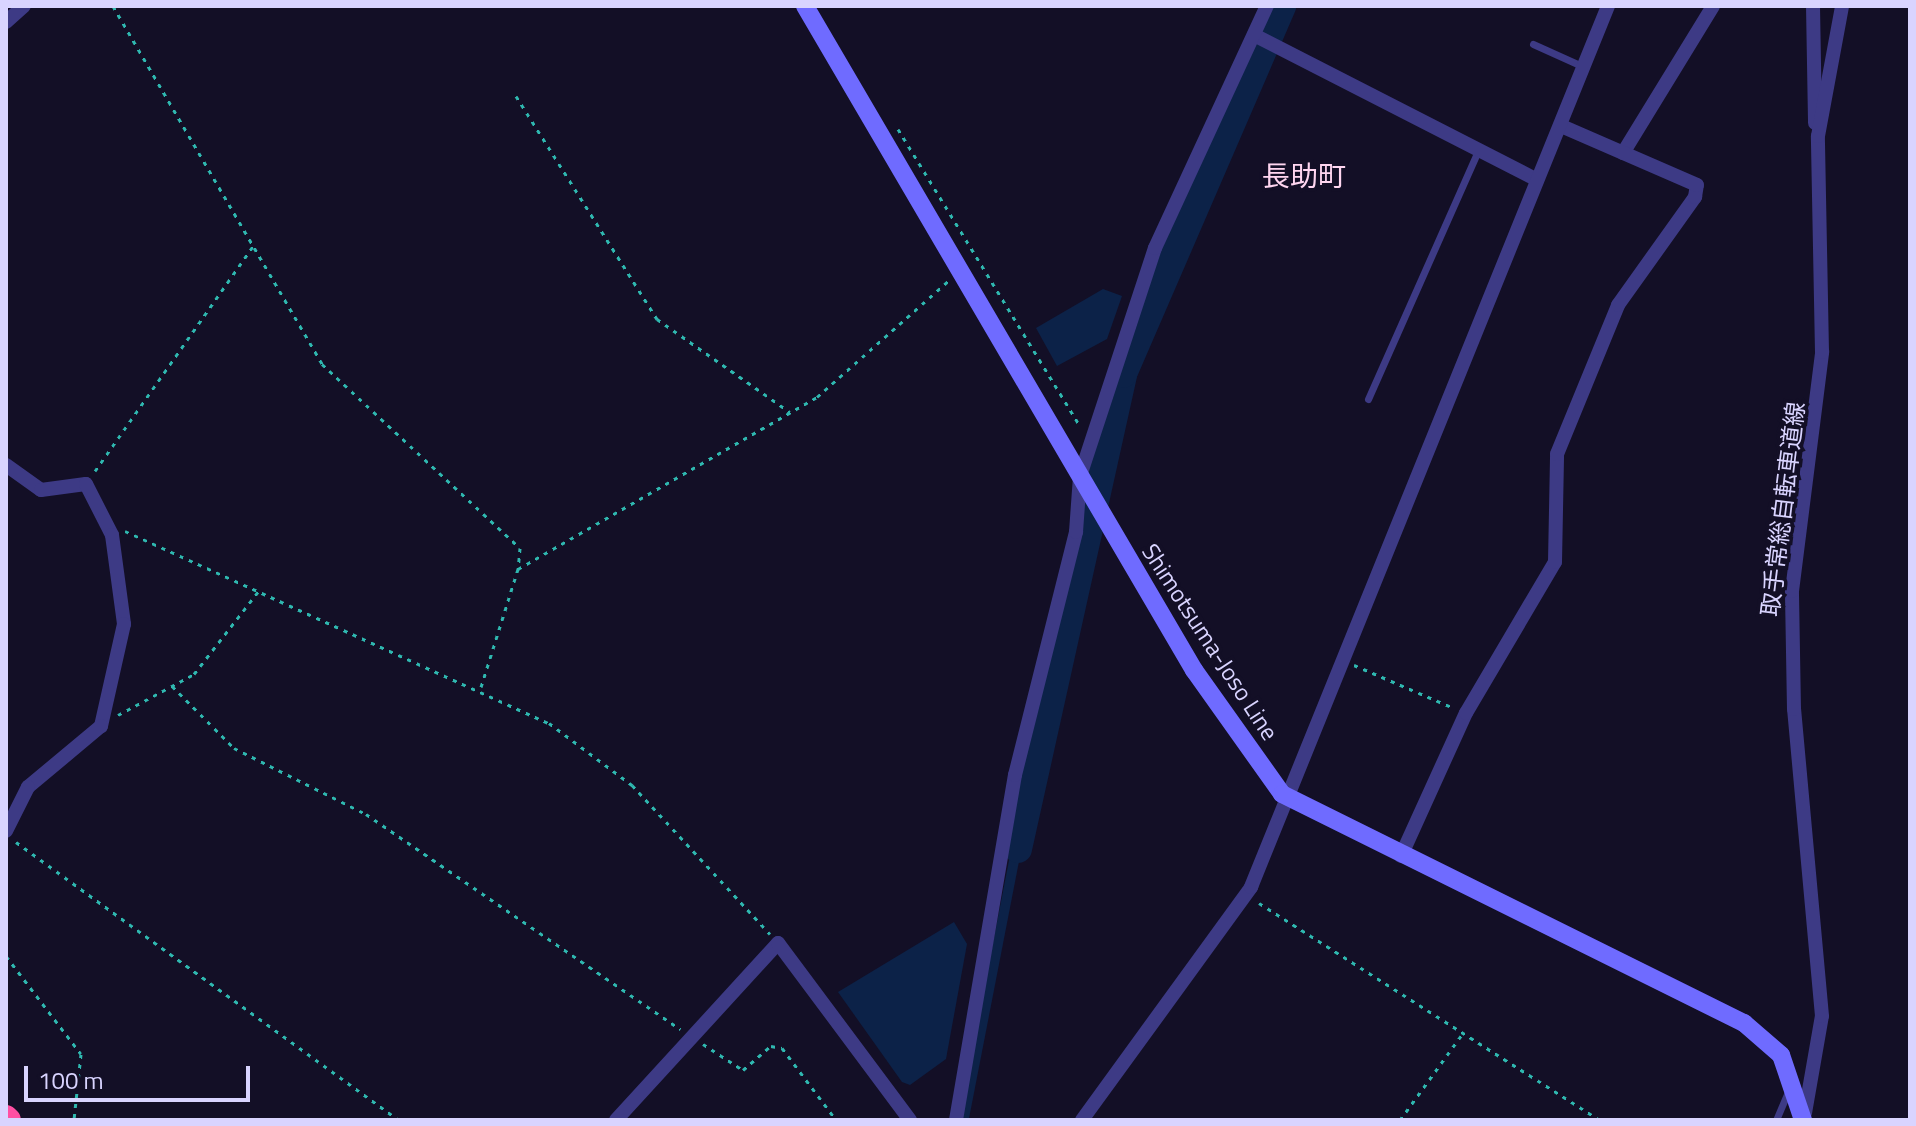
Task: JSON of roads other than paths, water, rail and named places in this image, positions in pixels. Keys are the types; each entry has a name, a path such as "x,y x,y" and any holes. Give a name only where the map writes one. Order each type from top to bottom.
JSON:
{"main road":[{"name":"Shimotsuma-Joso Line","path":"805,6 1194,670 1289,801 1744,1023 1771,1044 1794,1079 1804,1116"}],"street":[{"path":"6,22 24,6"},
{"path":"956,1120 1015,775 1076,532 1090,444 1155,248 1267,6"},
{"path":"1082,1120 1246,895 1347,661 1608,6"},
{"path":"1623,153 1713,6"},
{"path":"1813,6 1811,107 1818,136"},
{"name":"取手常総自転車道線","path":"1804,1116 1822,1016 1791,633 1822,352 1818,136 1842,6"},
{"path":"1254,35 1537,180"},
{"path":"1401,856 1466,713 1555,562 1557,454 1618,305 1695,197 1697,185 1561,126"},
{"path":"6,465 41,490 86,484 112,535 124,624 103,720 28,787 6,833"},
{"path":"616,1120 688,1035 778,943 910,1120"}],"lane":[{"path":"1533,44 1584,67"},
{"path":"1368,399 1479,149"},
{"path":"1776,1120 1794,1079"}],"water":[{"path":"1103,289 1122,296 1107,339 1057,366 1036,328"},
{"path":"1019,809 1029,811 969,1120 959,1119"},
{"path":"954,922 967,944 946,1059 910,1085 902,1082 838,992"}],"waterway":[{"path":"1018,849 1123,374 1282,6"}],"district":[{"name":"長助町","path":"1304,176"}]}
